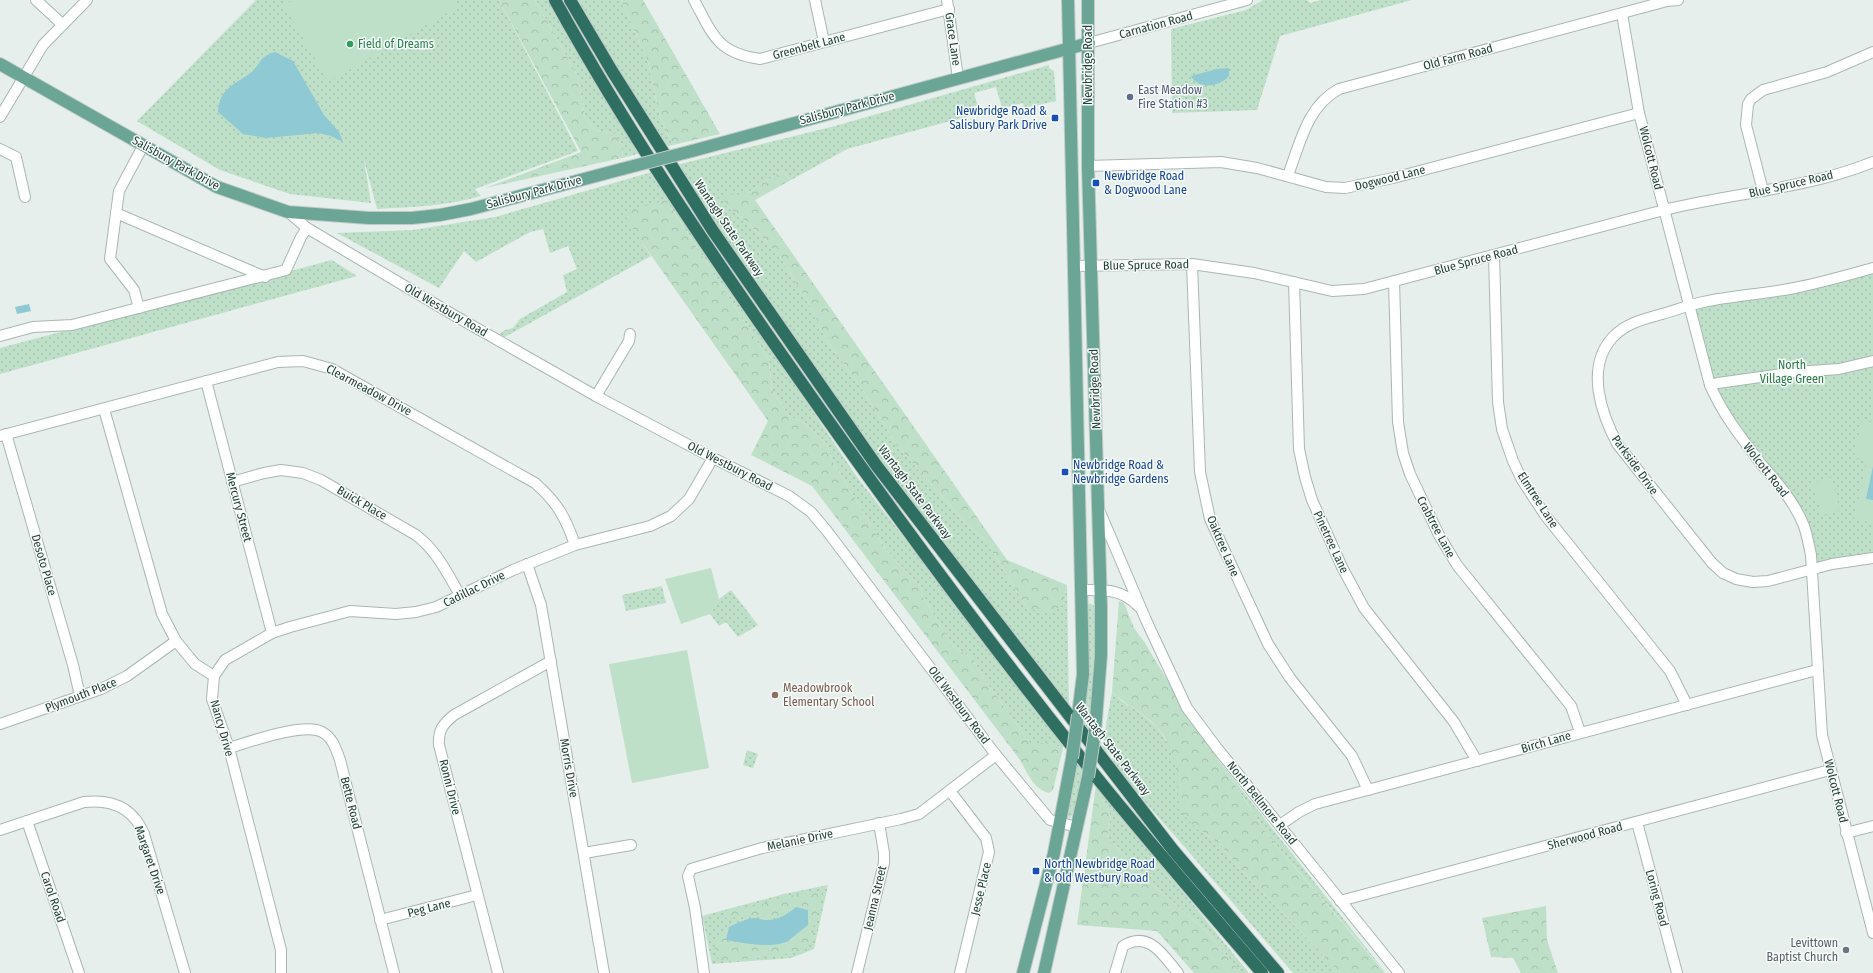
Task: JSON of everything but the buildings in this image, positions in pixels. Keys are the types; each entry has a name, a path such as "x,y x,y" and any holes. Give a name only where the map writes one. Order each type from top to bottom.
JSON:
{"highway":[{"path":"555,0 634,133 719,264 863,471 973,619 1101,782 1172,869 1262,973"},
{"name":"Wantagh State Parkway","path":"570,0 612,71 712,231 876,465 1173,850 1278,973"}],"main road":[{"name":"Newbridge Road","path":"1023,973 1060,823 1072,758 1083,674 1068,0"},
{"name":"Newbridge Road","path":"1044,973 1088,777 1095,732 1101,655 1101,590 1088,166 1088,0"},
{"name":"Salisbury Park Drive","path":"0,64 113,126 143,146 217,187 288,212 369,218 426,216 471,208 622,169 1089,43"}],"street":[{"path":"36,0 62,24"},
{"path":"0,116 43,45 87,0"},
{"name":"Greenbelt Lane","path":"694,0 718,41 729,50 742,56 760,59 824,42 948,4"},
{"path":"815,0 824,42"},
{"name":"Carnation Road","path":"1089,43 1247,0"},
{"name":"Old Farm Road","path":"1288,175 1312,114 1322,100 1339,89 1668,1 1678,0"},
{"name":"Grace Lane","path":"948,4 958,78"},
{"name":"Wolcott Road","path":"1622,14 1639,113 1710,385 1717,402 1746,444 1797,511 1808,540 1822,735 1846,833 1873,933"},
{"path":"1763,191 1746,125 1745,117 1751,99 1763,90 1827,72 1873,52"},
{"name":"Dogwood Lane","path":"1088,166 1221,162 1288,175 1326,187 1358,187 1639,113"},
{"path":"140,308 134,290 110,259 118,192 143,146"},
{"path":"0,149 16,157 25,197"},
{"name":"Blue Spruce Road","path":"1073,266 1192,264 1224,268 1332,290 1345,291 1364,289 1664,210 1701,201 1791,186 1858,168 1873,162"},
{"name":"Old Westbury Road","path":"288,212 307,228 456,317 596,396 713,458 789,496 811,512 827,531 996,755 1050,820 1077,827"},
{"path":"116,213 265,276"},
{"path":"0,336 33,327 72,325 286,270 301,237 307,228"},
{"name":"Elmtree Lane","path":"1494,255 1498,402 1502,429 1513,461 1522,480 1544,515 1670,671 1687,705"},
{"name":"Oaktree Lane","path":"1192,264 1200,472 1210,519 1268,644 1290,678 1352,756 1368,790"},
{"name":"Parkside Drive","path":"1873,268 1799,287 1689,306 1636,321 1623,328 1609,342 1600,363 1598,384 1601,404 1609,428 1630,462 1712,563 1723,573 1736,579 1752,582 1768,581 1832,564 1873,558"},
{"name":"Crabtree Lane","path":"1394,281 1398,422 1403,453 1410,474 1438,535 1457,565 1571,706 1580,732"},
{"name":"Pinetree Lane","path":"1294,282 1299,449 1304,477 1312,500 1342,567 1364,608 1454,722 1477,761"},
{"path":"596,396 630,341 630,334"},
{"name":"Clearmeadow Drive","path":"3,435 206,381 288,361 310,362 332,369 535,483 546,492 559,508 566,519 576,545"},
{"path":"1710,385 1796,372 1839,369 1873,361"},
{"name":"Mercury Street","path":"206,381 272,633"},
{"path":"104,408 162,614 176,641 195,664 214,676"},
{"name":"Desoto Place","path":"3,435 73,665 80,696"},
{"name":"Cadillac Drive","path":"214,676 225,660 272,633 350,611 396,614 416,612 436,607 527,564 576,545 650,526 671,516 689,499 713,458"},
{"name":"Buick Place","path":"232,482 281,470 303,472 321,480 416,535 427,543 440,559 460,596"},
{"name":"North Bellmore Road","path":"1098,507 1146,620 1187,708 1399,973"},
{"name":"Morris Drive","path":"527,564 541,605 604,973"},
{"name":"North Bellmore Road","path":"1081,590 1114,591 1125,594 1137,605 1146,620"},
{"name":"Plymouth Place","path":"0,724 101,689 127,676 176,641"},
{"name":"Ronni Drive","path":"498,973 439,744 439,731 445,722 454,714 551,661"},
{"name":"Birch Lane","path":"1280,825 1299,812 1315,804 1580,732 1817,670"},
{"name":"Nancy Drive","path":"214,676 212,699 228,748 281,950 281,973"},
{"name":"Bette Road","path":"228,748 302,729 316,729 323,732 331,739 340,760 394,973"},
{"name":"Melanie Drive","path":"704,973 688,876 691,869 762,848 919,814 996,755"},
{"name":"Sherwood Road","path":"1340,901 1830,770"},
{"name":"Jesse Place","path":"950,791 986,838 989,852 960,973"},
{"name":"Margaret Drive","path":"0,830 84,802 98,800 118,805 134,816 144,834 185,973"},
{"name":"Carol Road","path":"27,821 79,973"},
{"name":"Loring Road","path":"1637,822 1677,973"},
{"name":"Jeanna Street","path":"857,973 884,863 884,853 879,823"},
{"path":"1846,833 1873,826"},
{"path":"584,853 631,845"},
{"name":"Peg Lane","path":"380,920 477,896"},
{"path":"1116,973 1123,946 1130,942 1148,943 1156,948 1178,973"}],"green space":[{"name":"Field of Dreams","path":"256,0 499,0 578,151 475,189 481,196 442,204 377,209 364,160 371,203 290,194 220,170 137,121"},
{"name":"Field of Dreams","path":"293,0 455,0 459,6 328,82 284,5"},
{"path":"499,0 535,0 578,77 585,118 595,130 614,134 623,146 622,158 485,188 581,152"},
{"path":"535,0 550,0 641,153 622,158 623,146 614,134 595,130 585,118 578,77"},
{"path":"577,0 621,0 648,62 660,117 673,145 665,147"},
{"path":"621,0 643,0 720,134 673,145 660,117 648,62"},
{"path":"1263,0 1307,0 1310,3 1320,0 1412,0 1280,36 1257,110 1172,113 1171,29 1246,10"},
{"path":"1049,65 1049,68 1054,71 1056,101 1024,108 1023,103 1002,108 996,87 974,93 980,113 847,149 791,180 782,171 744,195 723,203 749,224 779,255 807,300 827,341 862,389 896,444 968,526 985,540 1028,609 1063,605 1067,585 1069,707 866,441 769,305 676,165 835,126"},
{"path":"782,171 791,180 755,200 1007,560 1067,585 1063,605 1051,612 1028,609 985,540 968,526 896,444 862,389 827,341 807,300 779,255 749,224 723,203 728,193 744,195"},
{"path":"652,172 857,477 1063,743 1063,748 1049,743 1030,743 983,677 973,659 953,646 923,597 921,587 886,550 832,460 827,444 806,424 789,416 772,390 769,360 666,200 641,241 651,256 503,338 500,333 513,328 520,319 567,292 563,275 577,269 568,246 550,253 543,229 530,232 476,262 464,251 439,288 337,233 413,230 495,217"},
{"path":"666,200 769,360 772,390 789,416 806,424 827,444 832,460 886,550 921,587 923,597 953,646 973,659 983,677 1030,743 1049,743 1063,748 1053,790 1049,793 1043,791 1031,780 1020,760 812,486 751,455 768,421 641,241 623,213"},
{"path":"332,260 357,276 0,374 0,348"},
{"name":"North Village Green","path":"1873,267 1873,558 1812,569 1806,529 1716,403 1689,308"},
{"path":"1862,420 1873,423 1873,523 1854,519 1867,460 1854,457"},
{"path":"1831,478 1840,510 1822,515 1812,483"},
{"path":"711,568 719,599 710,614 681,624 665,579"},
{"path":"662,586 666,603 626,611 622,595"},
{"path":"731,590 758,625 738,637 726,622 719,626 710,614 719,599"},
{"path":"1119,601 1124,603 1134,628 1145,643 1184,708 1270,838 1385,973 1340,973 1239,868 1220,844 1195,827 1179,810 1176,767 1168,744 1152,722 1112,692"},
{"path":"1090,603 1094,606 1094,637 1093,684 1089,731 1082,722 1087,606"},
{"path":"687,650 709,768 632,783 609,664"},
{"path":"1112,692 1157,727 1174,752 1178,778 1195,827 1220,844 1239,868 1340,973 1293,973 1116,769 1112,756 1102,748"},
{"path":"747,750 758,754 753,768 743,765"},
{"path":"1220,762 1386,973 1270,838"},
{"path":"1076,763 1082,770 1080,788 1075,809 1069,819 1067,811"},
{"path":"1096,785 1249,973 1242,973 1204,929 1146,879 1107,836 1111,817"},
{"path":"1096,785 1111,817 1107,836 1146,879 1204,929 1242,973 1194,973 1157,931 1077,925"},
{"path":"828,885 814,949 791,958 712,964 702,916 784,894"},
{"path":"821,892 823,899 818,908 813,935 806,946 796,951 770,957 720,960 716,956 714,947 716,942 729,927 727,940 745,944 764,945 796,907 786,915 766,920 760,917 726,918 722,911 760,905 782,897"},
{"path":"1546,906 1547,940 1558,973 1521,973 1513,958 1491,957 1482,918"}],"water":[{"path":"275,52 293,61 324,115 339,132 343,142 331,136 318,133 266,138 243,134 218,112 221,97 225,92 252,72 264,57"},
{"path":"1229,68 1229,76 1225,80 1215,85 1204,85 1199,83 1191,76 1217,69"},
{"path":"29,304 31,311 17,314 15,307"},
{"path":"1873,466 1873,500 1866,499"},
{"path":"796,907 808,910 808,925 788,941 775,945 766,945 726,940 729,927 752,918 769,920 777,918 785,915"}],"place":[{"name":"Field of Dreams","path":"350,44"},
{"name":"East Meadow Fire Station #3","path":"1130,97"},
{"name":"Newbridge Road & Salisbury Park Drive","path":"1055,118"},
{"name":"Newbridge Road & Dogwood Lane","path":"1096,183"},
{"name":"Newbridge Road & Newbridge Gardens","path":"1065,472"},
{"name":"Meadowbrook Elementary School","path":"775,695"},
{"name":"North Newbridge Road & Old Westbury Road","path":"1036,871"},
{"name":"Levittown Baptist Church","path":"1846,950"}]}
